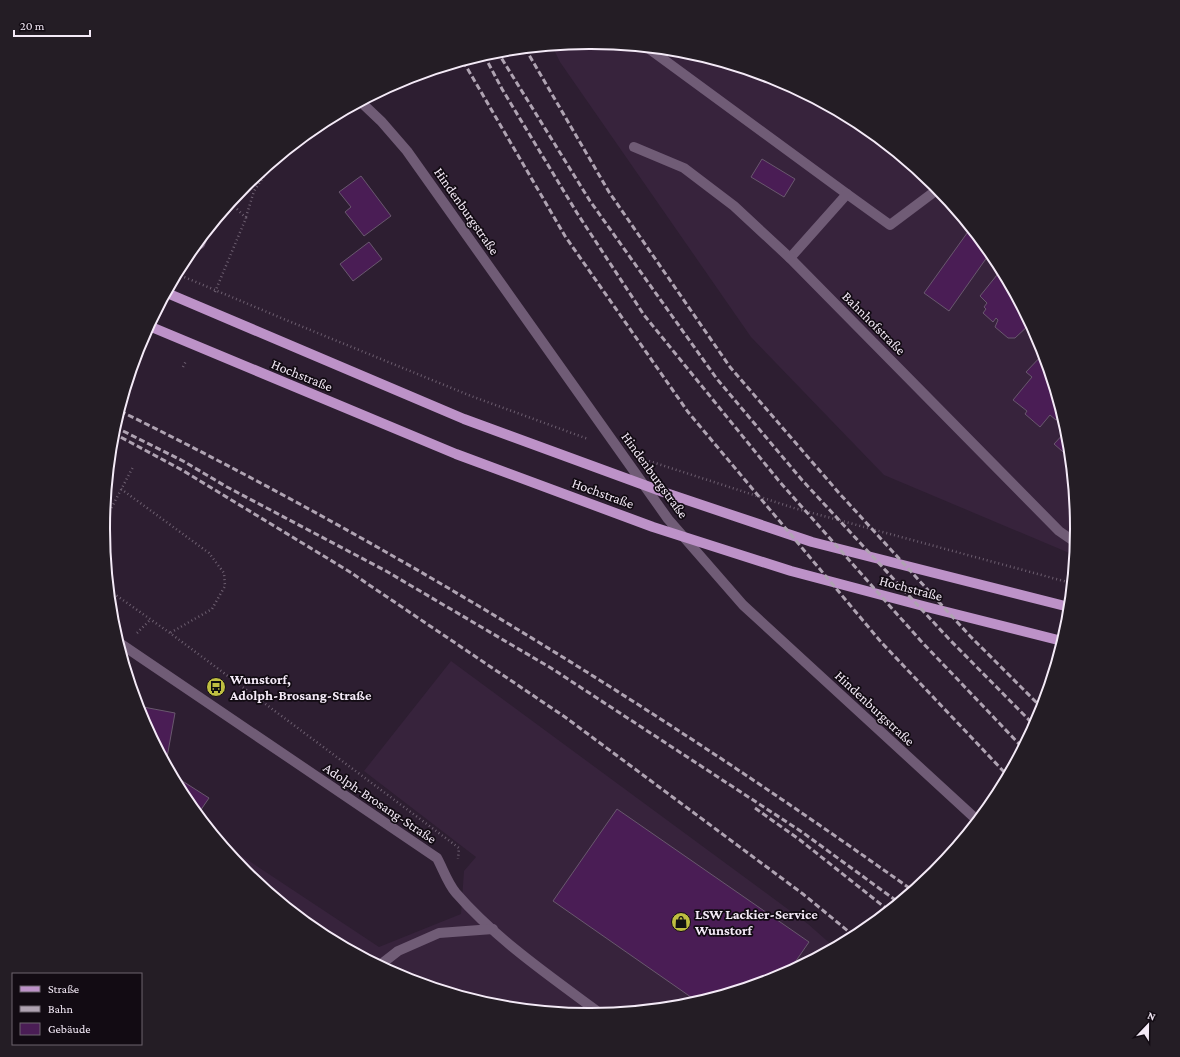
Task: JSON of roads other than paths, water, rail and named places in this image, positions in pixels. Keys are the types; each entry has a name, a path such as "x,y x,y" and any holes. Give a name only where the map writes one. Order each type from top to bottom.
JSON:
{"main road":[{"name":"Hochstraße","path":"171,295 464,419 666,493 812,542 1063,605"},
{"name":"Hochstraße","path":"155,328 456,454 653,527 791,571 1056,640"}],"street":[{"path":"655,53 890,225 933,193"},
{"name":"Hindenburgstraße","path":"364,105 381,121 407,152 668,519 742,605 973,816"},
{"name":"Bahnhofstraße","path":"634,147 684,168 734,206 790,258 1059,531 1069,538"},
{"path":"790,258 847,194"},
{"name":"Adolph-Brosang-Straße","path":"126,647 437,858 455,892 493,929 542,971 592,1008"},
{"path":"384,962 398,951 439,933 493,929"}],"railway":[{"path":"528,53 609,192 730,367 839,493 970,636 1037,703"},
{"path":"501,57 590,201 717,379 802,480 949,639 1029,720"},
{"path":"487,60 502,89 577,213 644,315 779,481 920,640 1019,743"},
{"path":"465,65 565,236 688,412 881,642 1003,771"},
{"path":"125,413 223,463 325,518 526,634 721,759 908,887"},
{"path":"121,430 183,461 227,487 386,571 551,668 802,832 894,899"},
{"path":"120,437 182,470 350,572 565,717 803,894 849,932"},
{"path":"755,808 800,840 884,907"}],"place":[{"name":"Wunstorf, Adolph-Brosang-Straße","path":"216,687"},
{"name":"LSW Lackier-Service Wunstorf","path":"681,922"}]}
